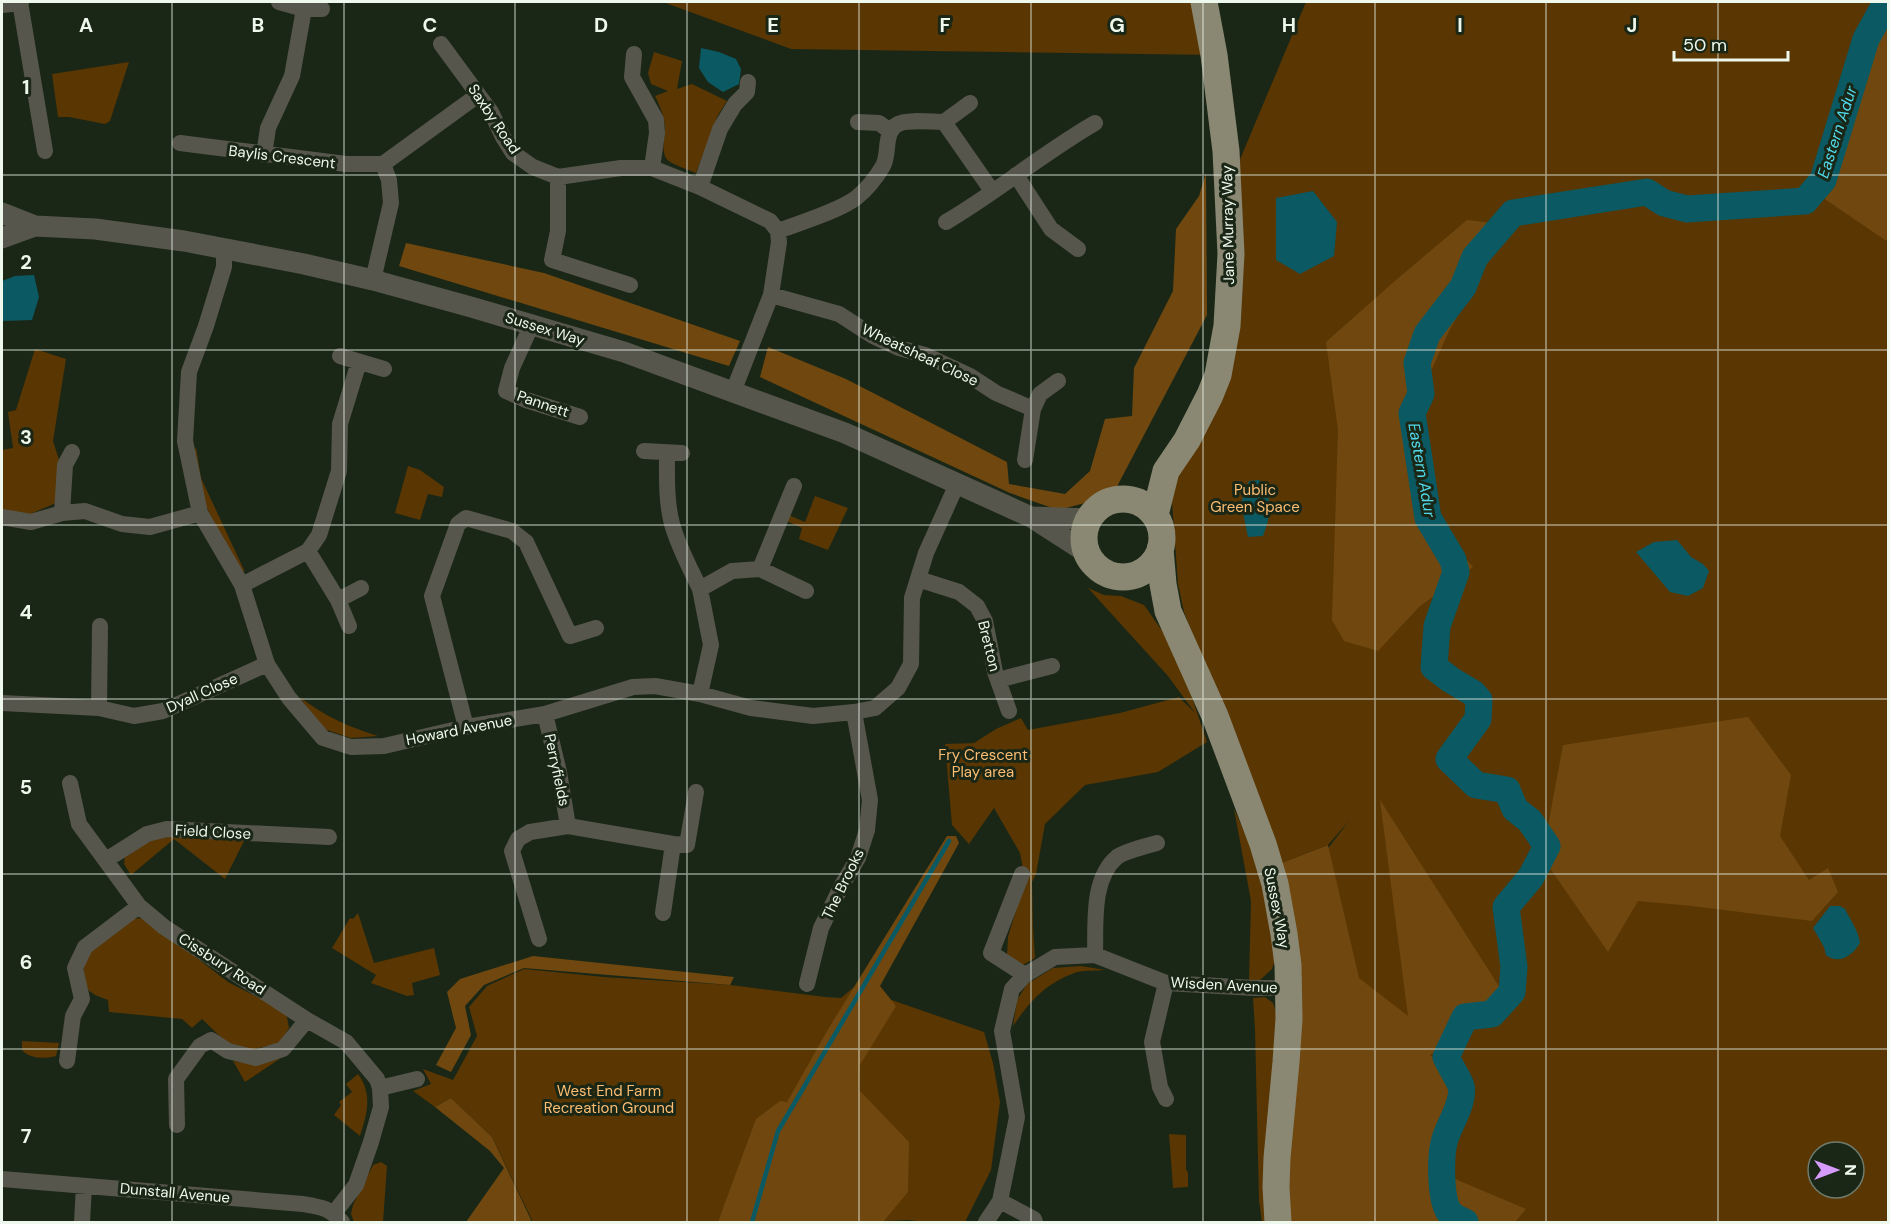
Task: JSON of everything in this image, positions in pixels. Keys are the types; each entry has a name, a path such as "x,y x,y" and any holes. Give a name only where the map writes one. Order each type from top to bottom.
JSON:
{"main road":[{"name":"Jane Murray Way","path":"1155,515 1166,471 1187,440 1218,375 1227,326 1231,254 1226,151 1214,55 1204,2"},
{"name":"Jane Murray Way","path":"1113,500 1166,471"},
{"path":"1113,500 1136,501 1147,507 1155,515 1160,526 1162,537 1156,559 1139,574 1128,577 1103,572 1087,554 1084,542 1084,530 1095,510 1113,500"},
{"name":"Sussex Way","path":"1160,549 1168,611 1215,716 1263,844 1275,884 1284,934 1288,988 1287,1062 1276,1187 1278,1222"},
{"name":"Sussex Way","path":"1128,577 1168,611"}],"street":[{"path":"2,5 20,2 45,151"},
{"path":"279,2 304,9 322,9"},
{"path":"264,155 268,128 292,76 304,9"},
{"name":"Saxby Road","path":"441,44 491,112 502,137 513,153 533,168 558,177 621,168 652,168 700,187 770,221 778,231"},
{"path":"634,54 632,77 656,120 657,133 652,168"},
{"path":"700,187 720,129 735,104 747,92 748,82"},
{"path":"373,280 391,202 389,180 383,164 478,95"},
{"path":"733,392 771,296 779,242 778,231 841,207 855,199 869,185 884,164 890,131 898,124 944,122 970,103"},
{"path":"858,122 879,123 890,131"},
{"path":"944,122 992,191"},
{"path":"946,222 975,205 992,191 1095,123"},
{"name":"Baylis Crescent","path":"180,143 345,164 383,164"},
{"path":"1016,175 1051,229 1078,249"},
{"path":"558,177 558,231 552,260 630,285"},
{"name":"Sussex Way","path":"2,213 35,226 95,229 224,248 373,280 624,352 845,433 1031,517 1087,554"},
{"name":"Sussex Way","path":"2,238 35,226"},
{"name":"Howard Avenue","path":"224,248 224,267 189,372 185,441 200,513 242,585 267,663 290,698 323,738 351,747 384,746 466,727 545,714 633,687 656,686 700,694 751,708 813,716 875,708 898,688 911,664 912,598 926,553 957,484"},
{"name":"Wheatsheaf Close","path":"771,296 838,314 873,336 899,348 934,359 970,376 996,393 1033,409"},
{"name":"Pannett","path":"532,324 512,368 506,391 526,400 580,417"},
{"path":"340,356 384,369"},
{"path":"242,585 308,551 319,535 339,471 340,424 359,362"},
{"path":"1025,460 1033,409 1040,394 1058,381"},
{"path":"644,451 674,453 668,495 672,523 685,559 700,589 711,645 700,694"},
{"path":"62,513 65,465 72,452"},
{"path":"760,570 794,486"},
{"path":"2,517 31,522 62,513 85,511 122,524 150,526 200,513"},
{"name":"Sussex Way","path":"1031,517 1089,519"},
{"path":"466,727 432,596 458,524 466,518 512,531 526,542 570,636 596,628"},
{"path":"308,551 338,600 349,626"},
{"path":"700,589 732,571 760,570 806,591"},
{"name":"Bretton","path":"918,579 959,592 977,606 985,621 991,654 1009,711"},
{"path":"338,600 361,588"},
{"path":"99,708 100,626"},
{"name":"Dyall Close","path":"2,703 99,708 134,716 163,711 267,663"},
{"name":"Bretton","path":"998,680 1052,666"},
{"name":"The Brooks","path":"807,984 821,928 858,858 867,830 870,800 854,712"},
{"name":"Perryfields","path":"545,714 559,772 568,826"},
{"name":"Cissbury Road","path":"70,783 79,824 139,906 164,927 307,1020 345,1042 377,1079 380,1088"},
{"path":"663,913 674,844 687,845 696,792"},
{"name":"Perryfields","path":"539,939 512,851 518,839 530,831 568,826 674,844"},
{"name":"Field Close","path":"106,860 147,834 167,830 329,837"},
{"path":"1095,955 1098,889 1104,871 1118,856 1157,843"},
{"path":"1022,874 991,953 1025,975"},
{"path":"67,1060 73,1016 82,999 75,968 85,947 139,906"},
{"name":"Wisden Avenue","path":"986,1222 1000,1201 1017,1117 1002,1031 1012,989 1025,975 1055,957 1095,955 1166,983 1288,988"},
{"path":"1166,983 1152,1042 1160,1086 1166,1098"},
{"path":"177,1125 176,1079 200,1046 211,1040 228,1051 256,1058 283,1049 307,1020"},
{"path":"338,1218 356,1185 381,1107 380,1088 417,1079"},
{"name":"Dunstall Avenue","path":"2,1179 303,1204 322,1207 338,1218"},
{"path":"82,1222 84,1186"},
{"path":"1000,1201 1034,1219 1035,1222"}],"green space":[{"path":"663,2 1199,2 1214,55 791,49"},
{"name":"Public Green Space","path":"1306,2 1888,2 1888,1222 1378,1222 1326,851 1349,821 1328,845 1279,864 1184,612 1178,584 1170,474 1218,379 1236,169"},
{"path":"654,52 682,61 677,89 692,84 727,101 718,115 696,173 671,162 665,155 664,121 655,96 668,91 651,84 648,73"},
{"path":"129,62 110,121 105,124 58,117 52,74"},
{"path":"35,349 66,359 53,441 60,463 56,503 30,514 2,510 2,450 13,448 8,412 16,410"},
{"path":"196,447 201,478 245,572 235,565 204,502 194,453"},
{"path":"408,466 420,470 444,487 442,497 428,494 420,520 395,513"},
{"path":"815,496 848,508 828,550 799,539 802,528 782,519 784,513 805,522"},
{"name":"Fry Crescent Play area","path":"1088,588 1104,595 1121,596 1144,605 1180,662 1207,742 1158,772 1085,785 1045,824 1036,874 1032,882 1035,958 1023,965 1007,955 1008,937 1025,880 1020,853 994,808 969,844 952,825 945,744 974,743 996,729 1021,718 1028,730 1120,713 1179,697 1195,713 1168,676"},
{"path":"300,697 337,720 378,736 351,738 321,728"},
{"path":"1234,809 1257,858 1276,957 1272,969 1260,980 1249,980 1251,901"},
{"path":"174,835 245,839 225,879 174,839 131,875 124,864 125,855 143,843"},
{"path":"358,913 374,963 434,948 440,975 412,983 414,995 407,996 371,983 376,975 332,948 350,918 353,919"},
{"path":"139,918 149,921 228,982 286,1012 289,1028 280,1043 251,1050 230,1046 202,1019 192,1028 182,1019 109,1012 108,1000 88,990 83,975 84,965 91,950 128,920"},
{"path":"1081,966 1105,970 1077,972 1056,981 1033,1000 1013,1026 1017,1000 1027,984 1053,968"},
{"name":"West End Farm Recreation Ground","path":"524,969 730,985 841,998 854,987 984,1032 993,1063 1000,1102 991,1170 965,1222 908,1220 533,1222 492,1137 451,1098 435,1107 413,1091 431,1084 423,1069 453,1080 477,1036 469,1007 487,986"},
{"path":"1265,997 1273,1003 1278,1018 1266,1222 1262,1222 1259,1201 1253,998"},
{"path":"22,1041 59,1043 56,1056 33,1057 22,1050"},
{"path":"281,1058 245,1082 233,1061 257,1065"},
{"path":"358,1074 366,1089 367,1097 360,1136 334,1115 341,1105 339,1102 352,1092 346,1084"},
{"path":"1169,1134 1186,1135 1188,1187 1173,1188"},
{"path":"381,1162 387,1166 383,1222 354,1222 351,1214 353,1205 373,1165"}],"shaded area":[{"path":"1888,3 1888,240 1885,240 1810,189 1868,27"},
{"path":"1206,173 1207,315 1112,496 1058,510 1010,493 760,377 768,347 846,379 1007,462 1009,484 1065,494 1090,471 1105,419 1132,416 1134,368 1173,291 1176,229 1199,196"},
{"path":"1467,220 1509,225 1450,329 1412,413 1428,518 1473,567 1419,607 1378,651 1344,641 1332,620 1338,430 1326,342"},
{"path":"406,243 544,273 740,341 729,366 399,266"},
{"path":"1748,717 1791,775 1780,836 1809,880 1828,868 1838,892 1812,921 1638,901 1608,952 1545,861 1543,853 1563,745"},
{"path":"1380,800 1509,1002 1430,1055 1468,1093 1448,1176 1526,1209 1515,1222 1282,1222 1279,864 1328,845 1359,978 1408,1016"},
{"path":"947,836 956,836 959,843 880,986 896,1006 860,1065 859,1090 909,1142 908,1192 883,1222 718,1222 756,1119 780,1101 787,1102 827,1031"},
{"path":"533,956 734,977 730,985 524,968 484,985 465,1006 471,1035 451,1072 436,1065 456,1028 447,992 460,979"},
{"path":"451,1098 492,1137 532,1222 466,1222 504,1168 490,1151 435,1107"}],"water":[{"path":"701,48 736,59 741,69 739,84 723,92 708,82 699,68"},
{"path":"1313,191 1337,222 1334,256 1300,274 1276,260 1276,198"},
{"path":"34,275 39,297 32,320 2,321 2,281 15,276"},
{"path":"1259,480 1269,500 1268,521 1263,536 1248,537 1241,503 1249,481"},
{"path":"1677,540 1691,557 1703,564 1709,571 1703,588 1688,596 1670,592 1636,552 1654,542"},
{"path":"1830,906 1840,906 1845,909 1859,939 1860,943 1845,958 1836,959 1826,955 1813,928"}],"waterway":[{"name":"Eastern Adur","path":"1465,1222 1449,1212 1442,1187 1443,1146 1459,1106 1462,1092 1460,1083 1446,1057 1465,1017 1492,1014 1512,992 1514,967 1506,907 1531,877 1547,846 1530,821 1515,809 1507,790 1476,785 1449,759 1478,719 1479,700 1473,693 1434,667 1437,626 1456,572 1453,560 1428,518 1412,413 1421,394 1417,363 1427,334 1463,287 1475,257 1513,213 1647,192 1664,203 1687,209 1805,201 1823,180 1866,39 1882,10 1888,4"},
{"path":"752,1222 778,1131 949,841"}]}
